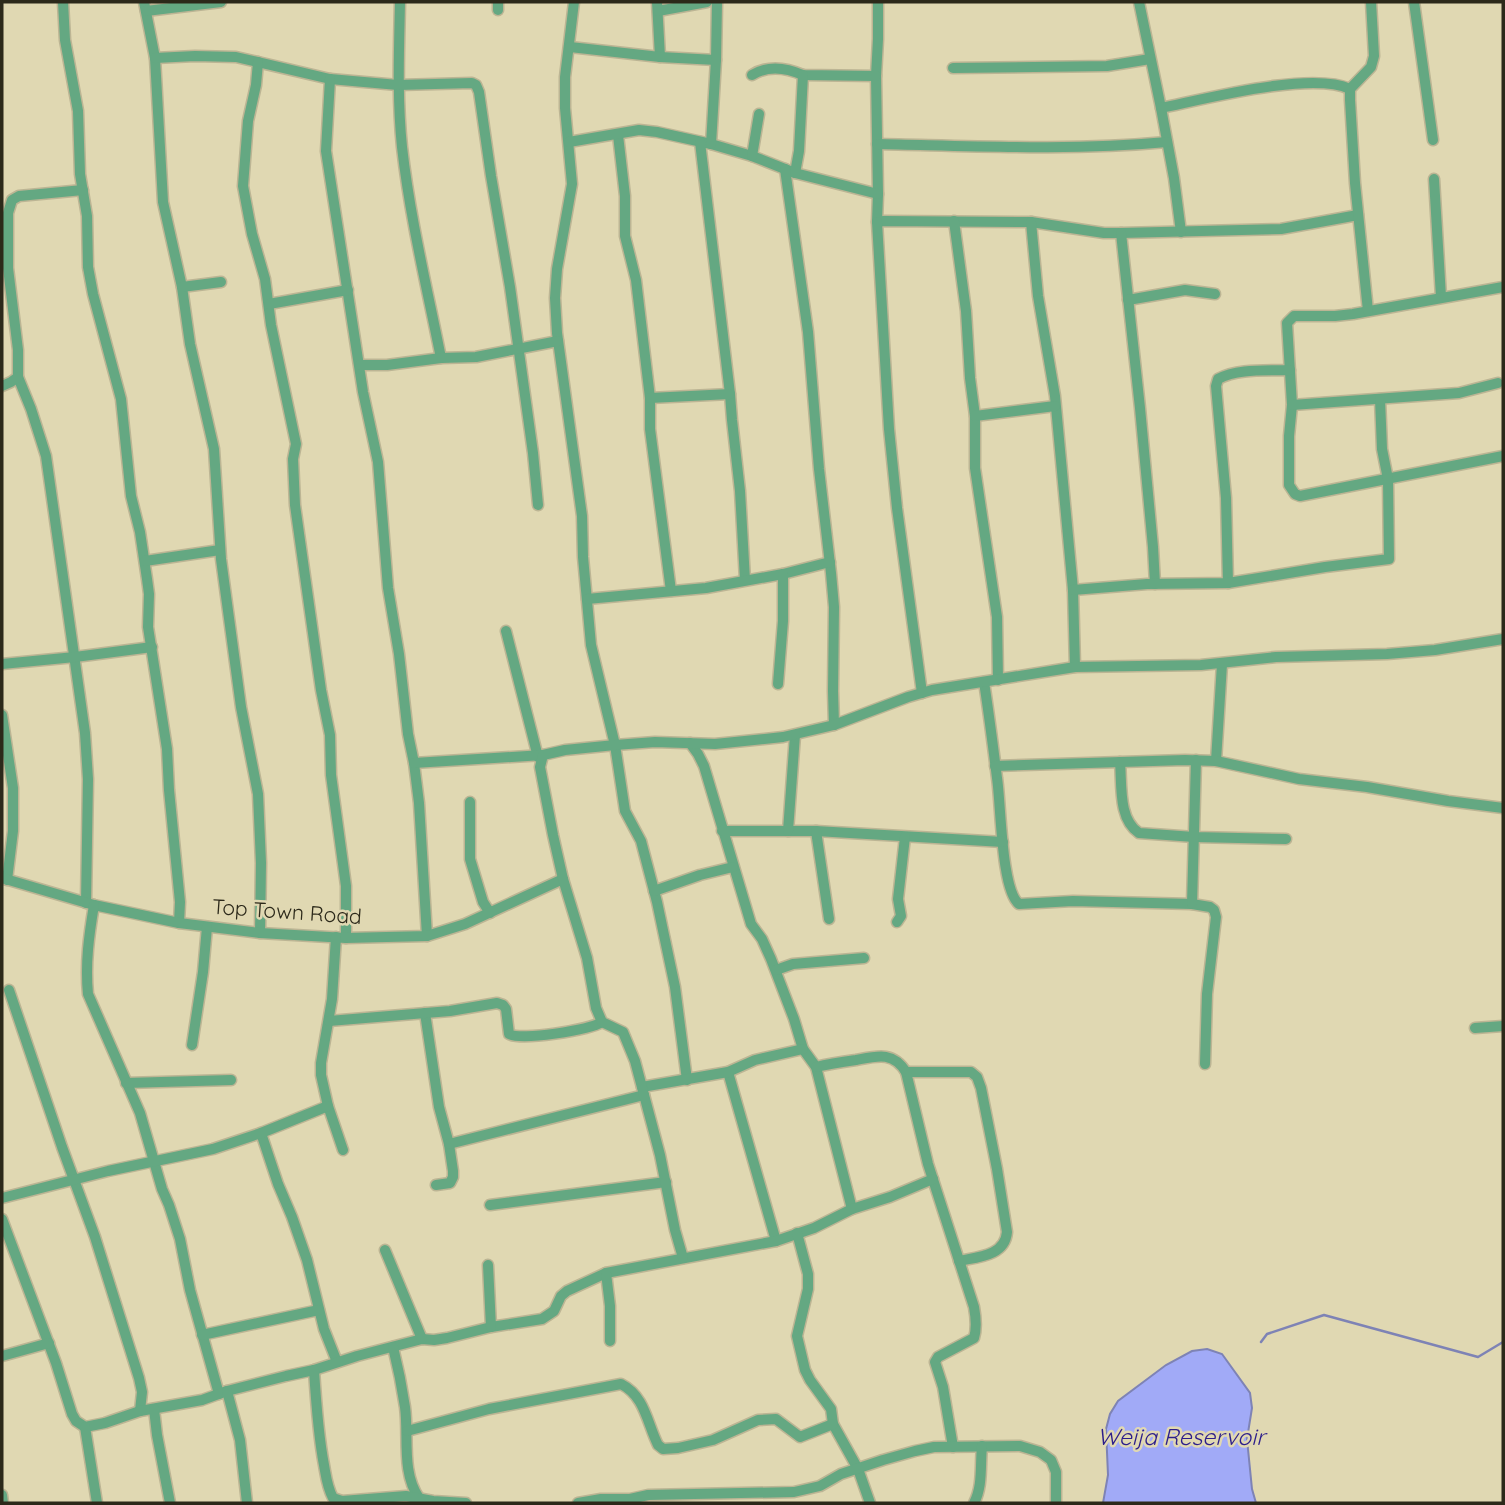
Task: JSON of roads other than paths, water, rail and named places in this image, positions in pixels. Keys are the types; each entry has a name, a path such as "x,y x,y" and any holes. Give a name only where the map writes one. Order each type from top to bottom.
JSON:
{"street":[{"path":"63,2 65,40 78,111 80,174 87,215 89,267 93,294 121,399 131,496 145,561 149,594 148,627 167,749 179,889 179,923"},
{"path":"222,2 145,6 155,58 162,189 182,287 190,344 214,449 220,550 242,706 258,794 262,883 260,933"},
{"path":"400,2 398,85 406,177 441,358"},
{"path":"574,2 565,88 571,193 562,233 555,288 558,341 582,516 591,645 615,745 625,811 641,841 654,891 675,987 687,1080"},
{"path":"660,57 658,6 706,2"},
{"path":"717,2 716,60 706,143 740,491 745,580"},
{"path":"878,2 877,222 889,429 922,693"},
{"path":"1139,2 1174,178 1181,232"},
{"path":"1368,311 1353,161 1350,89 1371,67 1374,56 1371,2"},
{"path":"1414,2 1433,140"},
{"path":"570,47 716,60"},
{"path":"155,58 236,57 330,79 398,85 476,85 480,92 487,155 500,226 538,505"},
{"path":"953,68 1107,66 1150,59"},
{"path":"258,62 248,121 243,186 252,234 265,279 277,356 296,444 293,459 295,505 330,735 331,775 346,886 341,937 321,1063 328,1106 344,1150"},
{"path":"752,75 758,71 778,68 803,75 876,76"},
{"path":"803,75 800,141 790,171 834,607 834,725"},
{"path":"330,79 326,151 366,409 378,462 388,588 421,828 427,936"},
{"path":"1161,108 1303,83 1327,83 1350,89"},
{"path":"752,156 759,114"},
{"path":"569,142 639,130 657,132 706,143 752,156 790,171 878,194"},
{"path":"618,135 625,196 625,236 636,280 650,398 650,429 671,590"},
{"path":"877,144 1040,148 1167,142"},
{"path":"1434,179 1441,298"},
{"path":"83,190 19,196 12,200 8,213 8,268 18,350 18,377 46,456 85,733 90,904 88,994 140,1113 180,1239 202,1335 240,1440 247,1503"},
{"path":"877,222 1031,222 1121,233 1281,229 1358,215"},
{"path":"954,221 966,311 975,416 975,468 997,617 998,680"},
{"path":"1031,222 1038,296 1054,386 1073,590 1075,667"},
{"path":"1121,233 1140,408 1154,584"},
{"path":"182,287 221,282"},
{"path":"1503,287 1335,316 1294,316 1287,323 1292,405 1289,485 1295,494 1300,496 1503,456"},
{"path":"269,304 348,290"},
{"path":"1128,300 1185,290 1215,294"},
{"path":"360,365 476,356 558,341"},
{"path":"1228,583 1226,498 1216,386 1218,379 1241,372 1290,370"},
{"path":"2,386 18,377"},
{"path":"1292,405 1460,393 1498,383"},
{"path":"650,398 730,394"},
{"path":"1073,590 1154,584 1228,583 1389,559 1388,479 1382,449 1380,399"},
{"path":"975,416 1055,406"},
{"path":"145,561 220,550"},
{"path":"587,599 706,588 830,562"},
{"path":"778,684 783,621 783,574"},
{"path":"506,631 541,756 542,785 563,879 587,958 596,1008 602,1022 623,1032 635,1061 683,1258"},
{"path":"414,763 541,756 565,750 655,742 715,744 795,735 834,725 922,693 1075,667 1222,664 1276,657 1398,653 1503,639"},
{"path":"2,664 152,647"},
{"path":"1216,761 1222,664"},
{"path":"984,682 1003,842 1014,900 1019,904 1073,901 1192,904 1214,910 1216,916 1207,994 1205,1064"},
{"path":"2,715 13,778 13,831 4,879"},
{"path":"788,831 795,735"},
{"path":"690,743 704,766 751,924 762,939 776,970 803,1049 816,1067 852,1209"},
{"path":"1192,904 1196,760"},
{"path":"995,766 1216,761 1299,779 1503,808"},
{"path":"1120,762 1126,820 1139,833 1286,839"},
{"path":"470,802 470,859 489,913"},
{"path":"722,831 816,831 1003,842"},
{"path":"816,831 828,919"},
{"path":"897,922 901,916 898,899 905,837"},
{"path":"654,891 733,867"},
{"name":"Top Town Road","path":"4,879 90,904 179,923 260,933 341,937 427,936 465,924 563,879"},
{"path":"192,1045 204,972 207,926"},
{"path":"776,970 800,963 864,958"},
{"path":"9,990 95,1237 139,1378 142,1392 140,1411"},
{"path":"329,1021 503,1004 509,1034 514,1037 586,1028 602,1022"},
{"path":"425,1013 439,1107 453,1171 450,1183 436,1185"},
{"path":"1475,1028 1503,1026"},
{"path":"449,1144 643,1091 728,1072 755,1060 803,1049"},
{"path":"816,1067 884,1056 897,1060 906,1072 933,1179 974,1307 974,1338 946,1352 935,1362 943,1387 953,1447"},
{"path":"728,1072 776,1241"},
{"path":"906,1072 971,1072 977,1077 981,1088 997,1169 1006,1242 997,1252 959,1261"},
{"path":"126,1083 231,1080"},
{"path":"2,1198 213,1149 328,1106"},
{"path":"261,1133 307,1260 327,1338 337,1363"},
{"path":"2,1219 49,1343 72,1413 76,1421 85,1427 140,1411 186,1404 422,1339 447,1338 491,1327 542,1319 554,1311 561,1296 567,1291 606,1273 776,1241 933,1179"},
{"path":"490,1205 666,1182"},
{"path":"797,1233 808,1274 808,1289 797,1335 805,1370 831,1409 833,1424 858,1469 870,1503"},
{"path":"385,1250 422,1339"},
{"path":"488,1265 491,1327"},
{"path":"606,1273 611,1341"},
{"path":"202,1335 319,1310"},
{"path":"2,1356 49,1343"},
{"path":"393,1347 405,1407 409,1469 413,1489 419,1498"},
{"path":"314,1370 321,1452 332,1498 342,1501 397,1496 466,1503"},
{"path":"407,1431 489,1409 621,1384 634,1392 642,1403 658,1445 663,1449 713,1440 758,1420 776,1419 800,1437 833,1424"},
{"path":"154,1409 170,1503"},
{"path":"85,1427 97,1503"},
{"path":"974,1503 981,1489 982,1446"},
{"path":"578,1503 601,1499 631,1501 648,1495 753,1498 820,1486 841,1474 934,1447 1020,1446 1041,1452 1051,1460 1056,1472 1056,1503"},
{"path":"2,1495 3,1503"}],"water":[{"name":"Weija Reservoir","path":"1207,1349 1222,1354 1250,1393 1252,1408 1247,1439 1256,1503 1103,1503 1108,1475 1106,1429 1110,1414 1118,1401 1166,1365 1192,1351"}],"waterway":[{"path":"1261,1342 1267,1334 1324,1315 1478,1357 1503,1342"}]}
